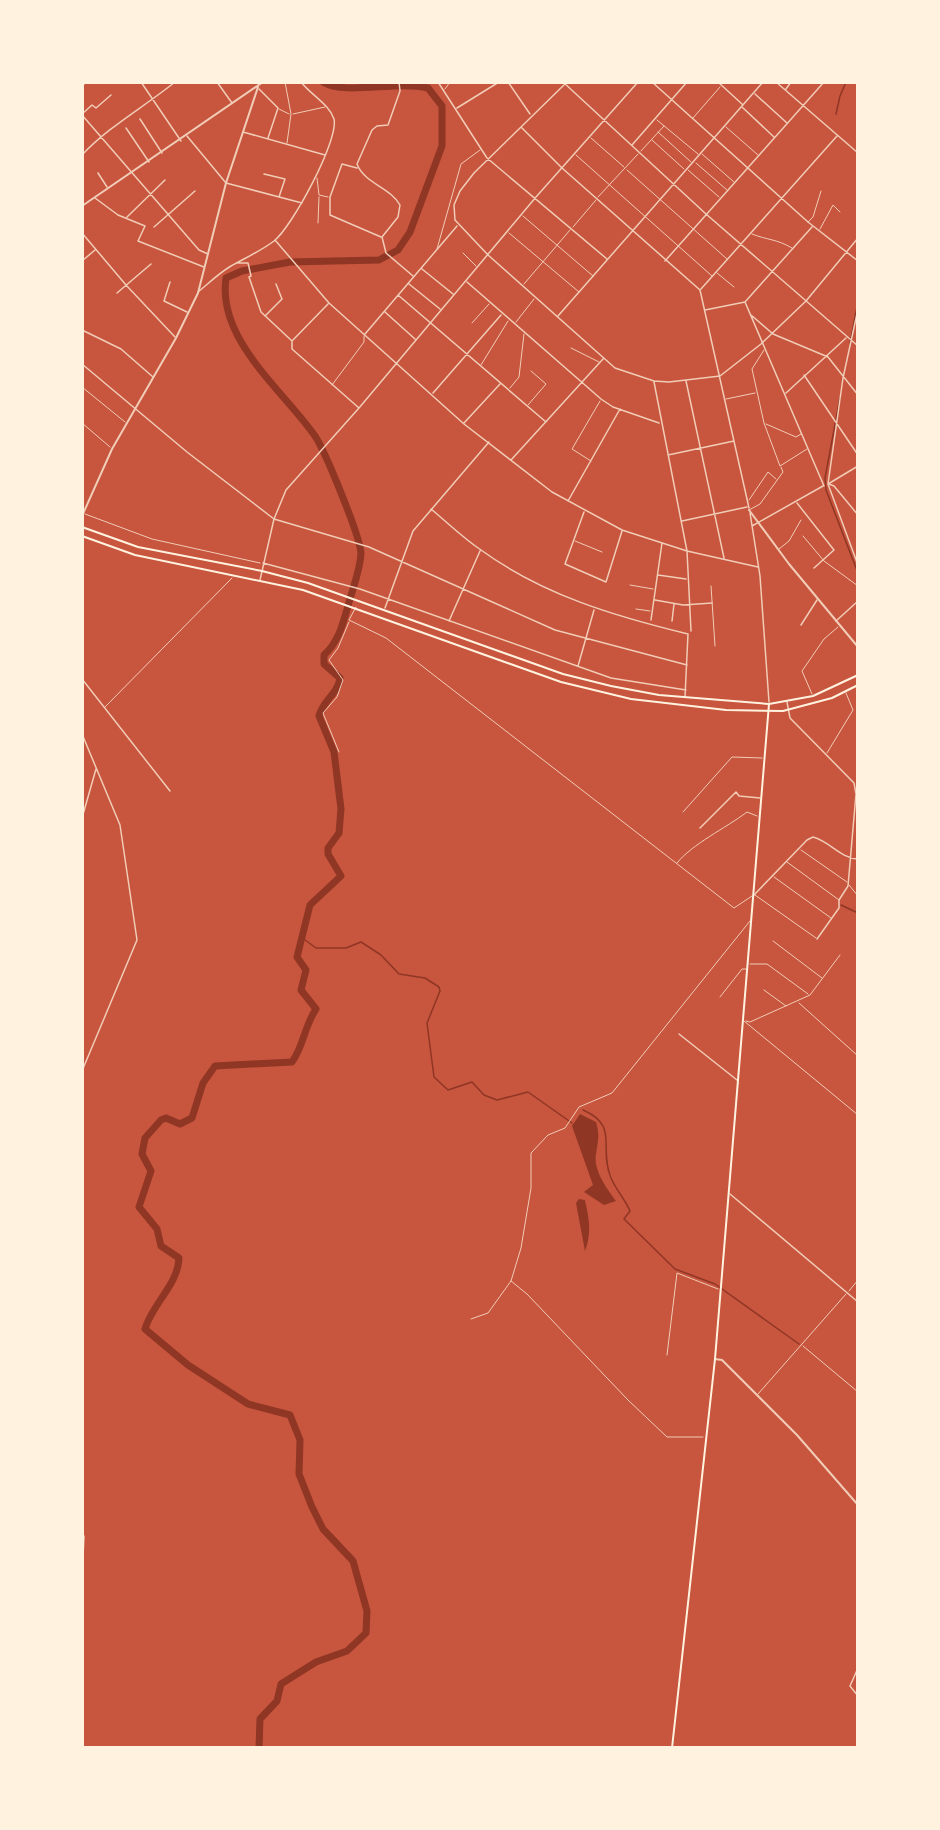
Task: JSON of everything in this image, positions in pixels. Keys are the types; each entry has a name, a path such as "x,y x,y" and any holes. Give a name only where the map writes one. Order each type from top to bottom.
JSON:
{"main road":[{"path":"82,527 138,547 262,571 342,594 563,674 659,695 769,704 813,696 858,675"},
{"path":"82,536 135,555 260,579 340,601 561,682 631,699 681,706 788,710 818,703 858,685"},
{"path":"135,555 138,547"},
{"path":"425,633 428,625"},
{"path":"591,689 592,681"},
{"path":"672,1747 705,1437 716,1359 769,704"}],"street":[{"path":"82,86 86,82"},
{"path":"141,82 181,141"},
{"path":"82,155 100,136 122,123 175,82"},
{"path":"217,82 233,104"},
{"path":"82,201 84,205 181,141 263,82"},
{"path":"198,293 236,263 276,240 302,203 316,176 335,129 327,107 301,82"},
{"path":"358,168 358,161 372,130 377,126 388,125 400,91 399,82"},
{"path":"438,82 457,108 480,150 487,158 608,259"},
{"path":"457,108 499,82"},
{"path":"508,82 531,115"},
{"path":"567,82 487,158 460,191 454,205 458,225 535,298 604,358 630,375 654,381 720,376 773,334 806,301 858,238"},
{"path":"260,579 274,519 286,490 431,324 536,197 638,82"},
{"path":"652,82 808,222 858,261"},
{"path":"631,146 687,82"},
{"path":"718,82 774,137"},
{"path":"557,317 764,82"},
{"path":"776,82 858,153"},
{"path":"784,90 791,82"},
{"path":"665,261 746,167 824,82"},
{"path":"564,84 706,214 858,346"},
{"path":"258,87 278,108 268,139"},
{"path":"83,515 84,508 112,449 176,338 198,293 226,183 258,87"},
{"path":"754,94 787,123"},
{"path":"111,95 96,108 92,105 82,114 149,195 199,250 208,254"},
{"path":"140,119 162,153"},
{"path":"520,126 562,168 700,290 735,440 759,567 769,704"},
{"path":"126,128 148,162"},
{"path":"242,132 325,155"},
{"path":"187,136 226,183 302,203"},
{"path":"700,290 837,136"},
{"path":"382,237 398,217 400,205 397,199 358,168 342,164 330,197 330,215 382,237 388,254 413,276"},
{"path":"98,173 108,188"},
{"path":"264,174 285,179 279,198"},
{"path":"127,218 165,180"},
{"path":"154,227 195,191"},
{"path":"94,197 127,218 145,226 138,241 205,268"},
{"path":"364,334 458,225"},
{"path":"705,310 746,302 813,226"},
{"path":"82,233 126,285 176,338"},
{"path":"276,240 329,303 464,424 568,502 622,530 687,551 759,567"},
{"path":"82,261 96,249"},
{"path":"236,263 248,264 251,276 249,277 265,317 292,341"},
{"path":"117,293 150,264"},
{"path":"422,268 454,295"},
{"path":"170,282 164,301 188,313"},
{"path":"466,282 501,315 601,399 620,409 661,423"},
{"path":"408,283 441,310"},
{"path":"265,317 282,298 276,284"},
{"path":"398,295 546,422"},
{"path":"746,302 761,344 807,449 826,485 858,565"},
{"path":"329,303 292,341 292,349 359,408"},
{"path":"826,485 842,377 858,309"},
{"path":"384,312 416,340"},
{"path":"432,394 501,315"},
{"path":"750,315 773,334 828,357 839,374 858,395"},
{"path":"82,330 121,349 153,377"},
{"path":"784,394 850,339"},
{"path":"511,460 604,358"},
{"path":"82,364 274,519 369,547 515,614 584,640 687,665"},
{"path":"804,375 858,455"},
{"path":"686,380 724,559"},
{"path":"654,381 687,551 691,631"},
{"path":"464,424 500,384"},
{"path":"568,502 620,409"},
{"path":"668,455 735,440"},
{"path":"384,609 413,531 489,442"},
{"path":"752,526 758,525 797,503 858,466"},
{"path":"826,485 834,486 858,516"},
{"path":"797,503 834,550 814,568"},
{"path":"681,522 749,508"},
{"path":"749,508 758,525 858,646"},
{"path":"431,509 481,550 548,588 594,609 688,634 685,697"},
{"path":"584,511 565,564 606,582 622,530"},
{"path":"651,620 662,543"},
{"path":"448,621 481,550"},
{"path":"263,563 345,584 611,678 686,690"},
{"path":"657,575 688,579"},
{"path":"801,625 818,599"},
{"path":"654,600 690,605 712,603"},
{"path":"836,621 858,601"},
{"path":"672,621 674,603"},
{"path":"577,667 594,609"},
{"path":"82,679 170,791"},
{"path":"787,702 790,718 854,783 857,794 848,882 839,900 839,908 817,939"},
{"path":"82,734 120,825 137,940 82,1071"},
{"path":"82,818 97,768"},
{"path":"700,828 736,792 739,796 761,798"},
{"path":"754,895 774,877 807,840 816,838 850,859 858,859"},
{"path":"679,1034 738,1081"},
{"path":"730,1194 858,1302"},
{"path":"716,1359 722,1360 758,1394 858,1505"},
{"path":"83,1580 84,1536"},
{"path":"858,1668 850,1686 858,1696"}],"lane":[{"path":"285,82 291,114 287,144"},
{"path":"444,90 450,82"},
{"path":"656,86 660,82"},
{"path":"692,119 722,86"},
{"path":"278,108 291,114 327,107"},
{"path":"655,118 734,182"},
{"path":"725,125 758,155"},
{"path":"523,285 609,185 664,126"},
{"path":"658,132 727,190"},
{"path":"589,137 727,259"},
{"path":"652,139 720,198"},
{"path":"436,250 460,164 480,150"},
{"path":"574,154 712,276"},
{"path":"316,176 319,180 320,195 318,224"},
{"path":"808,222 813,217 821,191"},
{"path":"320,195 330,197"},
{"path":"819,231 832,205 840,212"},
{"path":"522,214 593,276"},
{"path":"507,231 579,292"},
{"path":"750,233 764,239 776,238 793,248"},
{"path":"463,253 477,268"},
{"path":"716,272 734,287"},
{"path":"513,325 535,298"},
{"path":"472,323 489,304"},
{"path":"481,365 508,321"},
{"path":"508,390 519,377 524,333"},
{"path":"332,385 364,342 364,334"},
{"path":"571,348 600,362"},
{"path":"749,508 759,504 783,472 764,423 752,369 764,350"},
{"path":"527,406 546,384 531,371"},
{"path":"82,387 127,424"},
{"path":"726,399 757,392"},
{"path":"591,461 572,449 601,399"},
{"path":"82,423 112,449"},
{"path":"764,423 796,437 801,434"},
{"path":"780,466 807,449"},
{"path":"747,501 768,472 777,479"},
{"path":"83,515 152,539 263,563"},
{"path":"778,550 789,541 801,520"},
{"path":"803,536 824,561 858,586"},
{"path":"573,540 602,552"},
{"path":"105,707 236,574"},
{"path":"630,585 655,590"},
{"path":"711,586 715,646"},
{"path":"339,752 323,713 337,697 344,680 329,660 338,648 355,606"},
{"path":"636,609 652,611"},
{"path":"349,620 386,638 734,908 754,895 817,939"},
{"path":"813,696 802,671 824,639 840,626"},
{"path":"826,754 853,710 845,691"},
{"path":"683,812 732,757 764,758"},
{"path":"855,789 858,786"},
{"path":"676,864 686,852 722,831 747,812 760,817"},
{"path":"800,849 848,882 858,896"},
{"path":"787,862 839,900"},
{"path":"774,877 832,919"},
{"path":"471,1319 488,1313 511,1281 521,1248 531,1188 531,1154 536,1145 548,1135 565,1128 579,1107 612,1093 752,917"},
{"path":"773,942 824,979"},
{"path":"744,1021 750,1022 788,1007 810,995 840,955"},
{"path":"748,964 766,964 810,995"},
{"path":"720,997 742,969 748,969"},
{"path":"764,990 788,1007"},
{"path":"797,1002 858,1056"},
{"path":"744,1021 858,1115"},
{"path":"667,1355 677,1273 722,1290"},
{"path":"758,1394 858,1280"},
{"path":"511,1281 527,1294 628,1400 667,1437 705,1437"},
{"path":"801,1345 858,1392"}],"shaded area":[{"path":"580,1114 596,1122 597,1166 601,1179 616,1201 604,1205 584,1192 593,1185 572,1126"},
{"path":"579,1199 585,1200 589,1220 589,1238 585,1251 576,1203"}],"waterway":[{"path":"259,1748 260,1719 277,1701 281,1684 316,1662 347,1651 366,1633 367,1611 353,1561 323,1529 299,1474 300,1440 290,1415 248,1404 188,1365 145,1329 153,1311 170,1286 178,1268 179,1258 161,1246 157,1229 139,1207 151,1171 142,1154 145,1138 161,1120 166,1118 180,1124 192,1118 203,1083 215,1066 292,1062 296,1056 316,1009 301,990 306,970 297,957 310,905 341,876 328,854 328,848 339,833 341,809 334,752 319,716 339,684 340,678 324,664 324,655 338,636 357,577 361,554 342,495 315,436 255,363 242,343 232,322 226,301 226,278 242,271 290,262 379,260 398,250 410,232 442,146 442,106 428,88 415,86 345,88 323,82"},
{"path":"836,114 846,82"},
{"path":"850,343 858,302"},
{"path":"840,398 825,478 826,490 858,573"},
{"path":"841,905 858,913"},
{"path":"301,937 316,948 346,948 361,942 381,955 399,974 425,978 439,987 440,991 427,1023 434,1077 448,1090 472,1082 484,1095 497,1100 528,1092 572,1123"},
{"path":"583,1110 594,1116 605,1130 606,1157 611,1178 630,1211 624,1219 675,1269 715,1284 799,1344"}]}
